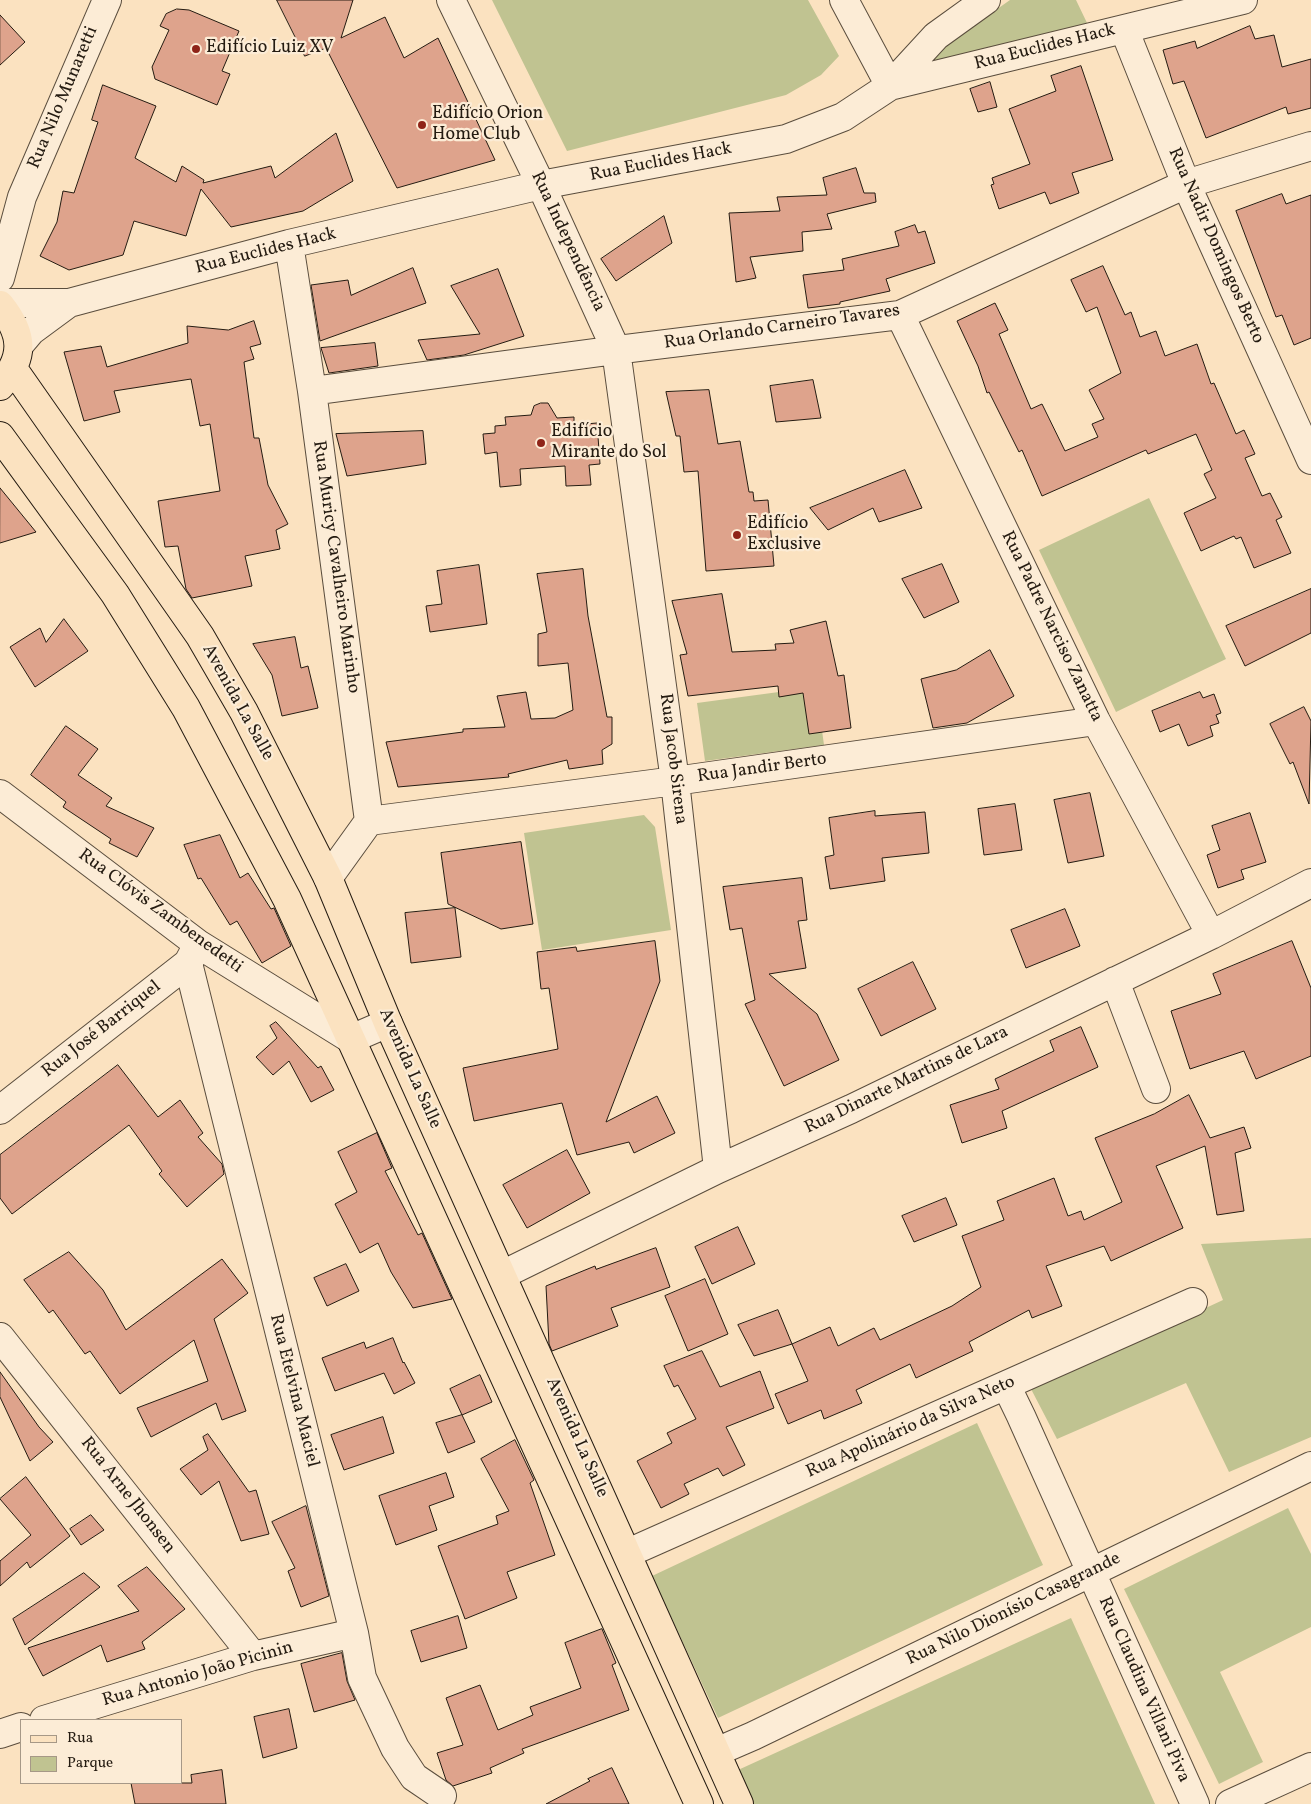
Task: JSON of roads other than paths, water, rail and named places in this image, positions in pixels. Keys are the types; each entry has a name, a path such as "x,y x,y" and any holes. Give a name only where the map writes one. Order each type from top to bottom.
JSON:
{"main road":[{"name":"Avenida La Salle","path":"0,304 12,319 11,367 200,636 244,712 328,878 388,1022 740,1804"},
{"path":"0,436 115,594 191,717 287,899 699,1804"},
{"path":"115,594 151,568"},
{"path":"632,1658 668,1646"}],"street":[{"name":"Rua Nilo Munaretti","path":"0,278 22,197 107,0"},
{"name":"Rua Independência","path":"451,0 541,185 616,350"},
{"path":"844,0 890,86 936,36 986,0"},
{"name":"Rua Euclides Hack","path":"0,304 69,303 289,244 541,185 786,139 843,118 890,86 1243,0"},
{"name":"Rua Nadir Domingos Berto","path":"1124,29 1186,184 1309,447"},
{"name":"Rua Orlando Carneiro Tavares","path":"312,391 616,350 900,315 1186,184 1311,146"},
{"name":"Rua Nilo Munaretti","path":"0,230 22,197"},
{"name":"Rua Muricy Cavalheiro Marinho","path":"289,244 312,391 369,821"},
{"name":"Rua Euclides Hack","path":"11,367 31,331 69,303"},
{"name":"Rua Padre Narciso Zanatta","path":"900,315 1096,721 1211,935"},
{"name":"Rua Jacob Sirena","path":"616,350 675,781 718,1169"},
{"name":"Rua Jandir Berto","path":"369,821 675,781 1096,721"},
{"name":"Rua Clóvis Zambenedetti","path":"0,794 193,953 351,1040"},
{"path":"328,878 369,821"},
{"name":"Rua Dinarte Martins de Lara","path":"502,1276 718,1169 851,1109 1211,935 1311,883"},
{"name":"Rua José Barriquel","path":"0,1110 193,953"},
{"name":"Rua Etelvina Maciel","path":"193,953 354,1633 362,1678 394,1748 414,1777 442,1796"},
{"path":"1114,981 1156,1089"},
{"path":"351,1040 388,1022"},
{"name":"Rua Apolinário da Silva Neto","path":"628,1554 1193,1302"},
{"name":"Rua Arne Jhonsen","path":"0,1337 253,1656"},
{"name":"Rua Claudina Villani Piva","path":"1006,1386 1195,1804"},
{"name":"Rua Nilo Dionísio Casagrande","path":"716,1752 762,1732 1311,1466"},
{"name":"Rua Antonio João Picinin","path":"47,1719 253,1656 354,1633"},
{"path":"0,1734 20,1727"},
{"path":"1230,1804 1311,1767"}],"place":[{"name":"Edifício Luiz XV","path":"196,49"},
{"name":"Edifício Orion Home Club","path":"422,125"},
{"name":"Edifício Mirante do Sol","path":"541,443"},
{"name":"Edifício Exclusive","path":"737,535"}]}
